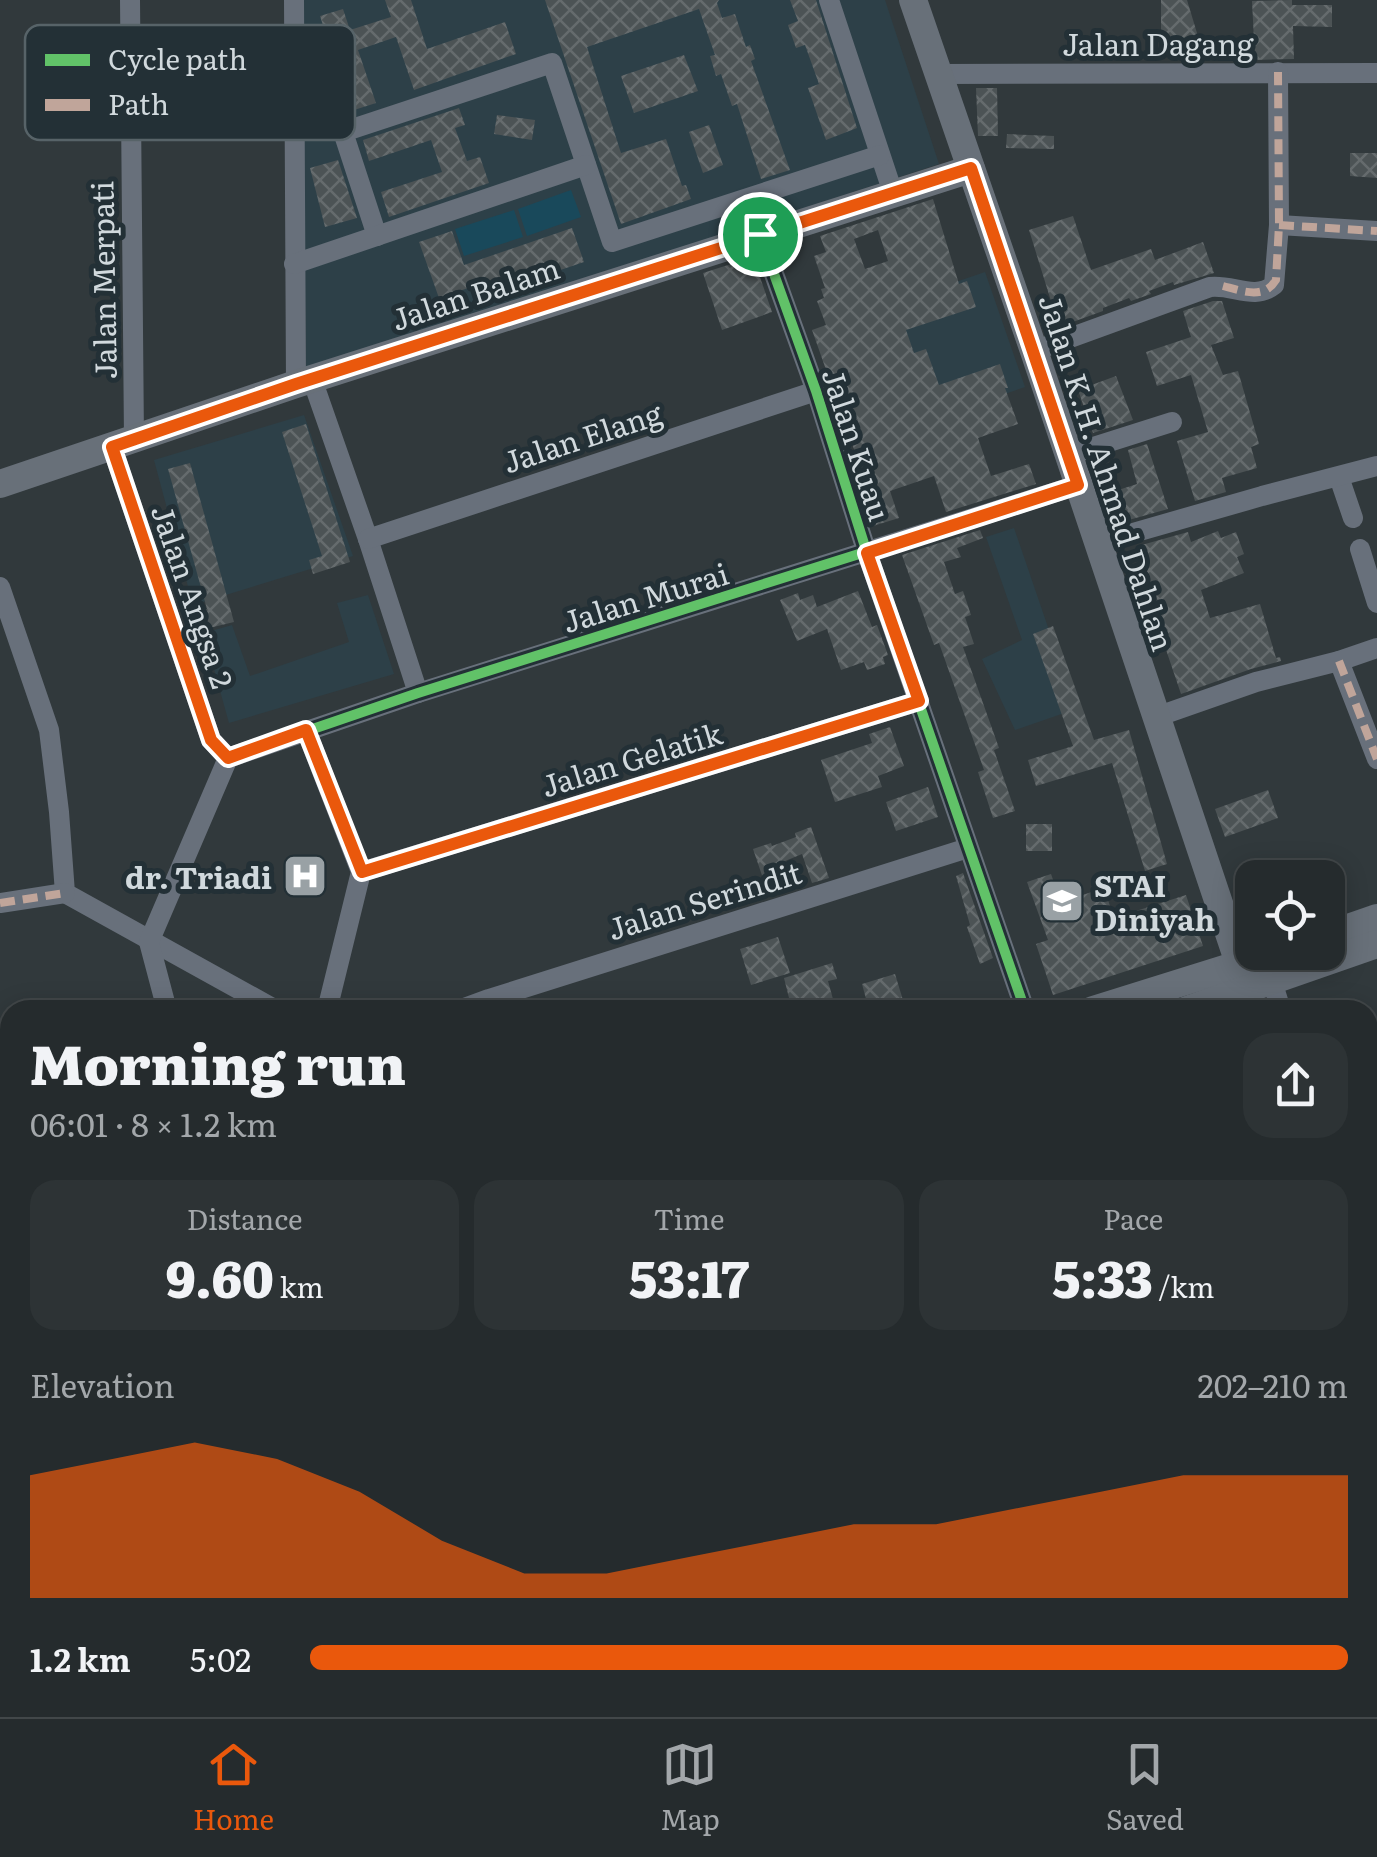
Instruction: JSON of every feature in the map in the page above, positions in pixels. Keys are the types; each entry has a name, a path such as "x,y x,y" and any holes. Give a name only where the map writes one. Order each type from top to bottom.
{"main road":[{"name":"Jalan K.H. Ahmad Dahlan","path":"913,0 1235,951"},
{"name":"Jalan Balam","path":"0,484 971,168"},
{"path":"1345,929 1377,918"},
{"path":"1215,1000 1377,944"},
{"path":"1126,1000 1235,967"}],"street":[{"name":"Jalan Merpati","path":"130,0 130,25"},
{"path":"828,0 892,193"},
{"path":"355,128 552,63 612,242 880,155"},
{"path":"1034,351 1210,287 1246,292 1271,287 1279,225 1278,72"},
{"name":"Jalan Dagang","path":"939,74 1377,74"},
{"name":"Jalan Merpati","path":"123,443 128,140"},
{"path":"294,140 294,264 304,382 368,539 418,693"},
{"path":"346,140 377,236"},
{"path":"294,264 586,165"},
{"path":"1279,225 1377,230"},
{"name":"Jalan Kuau","path":"760,234 1021,1000"},
{"name":"Jalan Elang","path":"368,539 816,391"},
{"path":"1068,455 1172,422"},
{"name":"Jalan Angsa 2","path":"123,443 211,740 228,758"},
{"path":"1098,543 1377,466"},
{"path":"1339,477 1353,518"},
{"name":"Jalan Murai","path":"228,758 418,693 1078,485"},
{"path":"1360,549 1377,603"},
{"path":"0,587 49,730 65,893"},
{"path":"1156,717 1256,682 1377,648"},
{"path":"1339,661 1377,759"},
{"name":"Jalan Gelatik","path":"362,872 919,701"},
{"path":"306,730 362,872 329,1000"},
{"path":"164,1000 149,942 228,758"},
{"name":"Jalan Serindit","path":"485,1000 968,848"},
{"path":"0,903 65,893 257,1000"},
{"path":"1272,980 1279,1000"}],"shaded area":[{"path":"301,0 885,0 939,164 306,371 303,140 355,140 355,25 301,25"},
{"path":"571,190 581,217 527,236 518,209"},
{"path":"514,210 523,237 464,256 455,229"},
{"path":"985,272 1025,387 896,431 856,316"},
{"path":"304,415 353,556 193,605 154,460"},
{"path":"1014,528 1076,709 1015,730 982,659 1022,640 986,537"},
{"path":"368,595 394,674 229,723 204,633 232,625 250,676 349,642 337,603"}],"building":[{"path":"385,0 411,0 427,49 505,22 516,54 414,90 396,37 358,50 376,103 355,110 355,28 391,17"},
{"path":"545,0 719,0 722,18 735,14 746,47 750,45 755,59 751,61 790,170 761,179 737,104 732,106 721,74 716,76 710,56 715,55 699,9 587,47 621,153 666,139 682,186 686,185 691,199 621,224"},
{"path":"790,0 816,0 857,128 826,140 808,88 819,84 805,45 796,48 788,25 798,21"},
{"path":"1161,0 1187,0 1200,43 1161,40"},
{"path":"1292,0 1292,5 1332,5 1332,27 1293,26 1294,59 1255,60 1252,1"},
{"path":"343,9 348,25 323,25 320,16"},
{"path":"684,55 698,91 634,113 621,76"},
{"path":"976,88 997,88 998,136 978,136"},
{"path":"459,108 465,125 455,128 467,161 480,157 489,183 389,217 381,192 442,172 431,140 369,161 363,140"},
{"path":"497,115 535,120 532,140 494,134"},
{"path":"709,125 723,165 703,173 689,132"},
{"path":"1007,134 1054,136 1054,149 1006,148"},
{"path":"1350,153 1377,153 1377,178 1350,176"},
{"path":"338,160 357,218 325,227 310,168"},
{"path":"933,199 959,284 967,281 976,307 906,330 914,353 926,349 939,385 1000,364 1018,424 978,438 991,476 1029,464 1036,484 946,512 934,476 890,491 899,518 873,526 851,456 856,455 812,330 826,325 817,301 824,298 821,289 825,288 814,256 826,252 820,236","holes":["878,230 888,261 865,269 854,239"]},
{"path":"1073,216 1091,270 1151,249 1155,260 1203,242 1214,273 1174,285 1173,282 1149,291 1151,294 1131,301 1129,298 1059,327 1029,230"},
{"path":"572,228 584,262 478,298 474,286 439,298 419,242 452,231 464,265"},
{"path":"753,257 772,312 722,330 703,273"},
{"path":"1222,301 1234,338 1211,345 1223,375 1238,371 1259,444 1251,447 1257,468 1222,478 1226,492 1195,501 1177,441 1208,432 1191,375 1157,386 1146,352 1191,337 1183,311"},
{"path":"1116,376 1133,420 1093,433 1078,390"},
{"path":"306,424 350,562 313,574 309,560 322,556 282,432"},
{"path":"1147,444 1168,509 1118,523 1109,493 1137,484 1128,450"},
{"path":"190,463 234,622 201,630 197,612 207,609 168,469"},
{"path":"980,530 983,538 957,548 961,557 944,562 955,594 963,591 971,615 965,617 974,644 963,647 999,748 994,750 1015,811 993,818 978,772 984,770 939,643 934,645 902,555"},
{"path":"1218,531 1221,538 1236,532 1244,554 1237,557 1244,573 1201,590 1210,618 1260,604 1276,658 1281,661 1181,694 1138,546 1188,532 1191,542"},
{"path":"858,591 888,655 883,657 885,664 867,670 864,662 841,670 827,629 797,641 780,600 798,593 800,600 813,595 817,607"},
{"path":"1053,626 1094,740 1129,730 1167,864 1145,871 1112,763 1036,786 1028,760 1073,746 1033,634"},
{"path":"890,727 904,766 878,776 882,787 835,802 821,760 872,743 869,734"},
{"path":"928,787 938,817 896,831 886,802"},
{"path":"1268,790 1278,818 1225,837 1215,809"},
{"path":"1026,824 1052,824 1052,851 1026,851"},
{"path":"811,827 829,878 812,883 802,854 778,864 785,884 767,890 753,849 796,837 795,833"},
{"path":"963,873 993,958 980,964 956,876"},
{"path":"1051,874 1061,902 1104,888 1114,918 1186,895 1203,946 1053,995 1036,944 1048,940 1027,882"},
{"path":"778,937 790,973 751,985 740,949"},
{"path":"832,963 837,979 828,981 833,1000 790,1000 784,978"},
{"path":"895,974 903,1000 866,1000 862,984"}],"marked path":[{"path":"1223,286 1259,292 1276,280 1278,72"},
{"path":"1279,225 1377,231"},
{"path":"1339,661 1377,759"},
{"path":"0,903 65,893"}],"cycle path":[{"path":"760,235 1022,1000"},
{"path":"228,758 418,693 1078,485"},
{"path":"361,872 919,701"}],"place":[{"name":"dr. Triadi","path":"305,876"},
{"name":"STAI Diniyah","path":"1062,901"}],"route":[{"path":"971,168 1078,485 867,553 919,701 362,872 306,730 228,758 211,740 112,447 760,234 971,168"}]}
